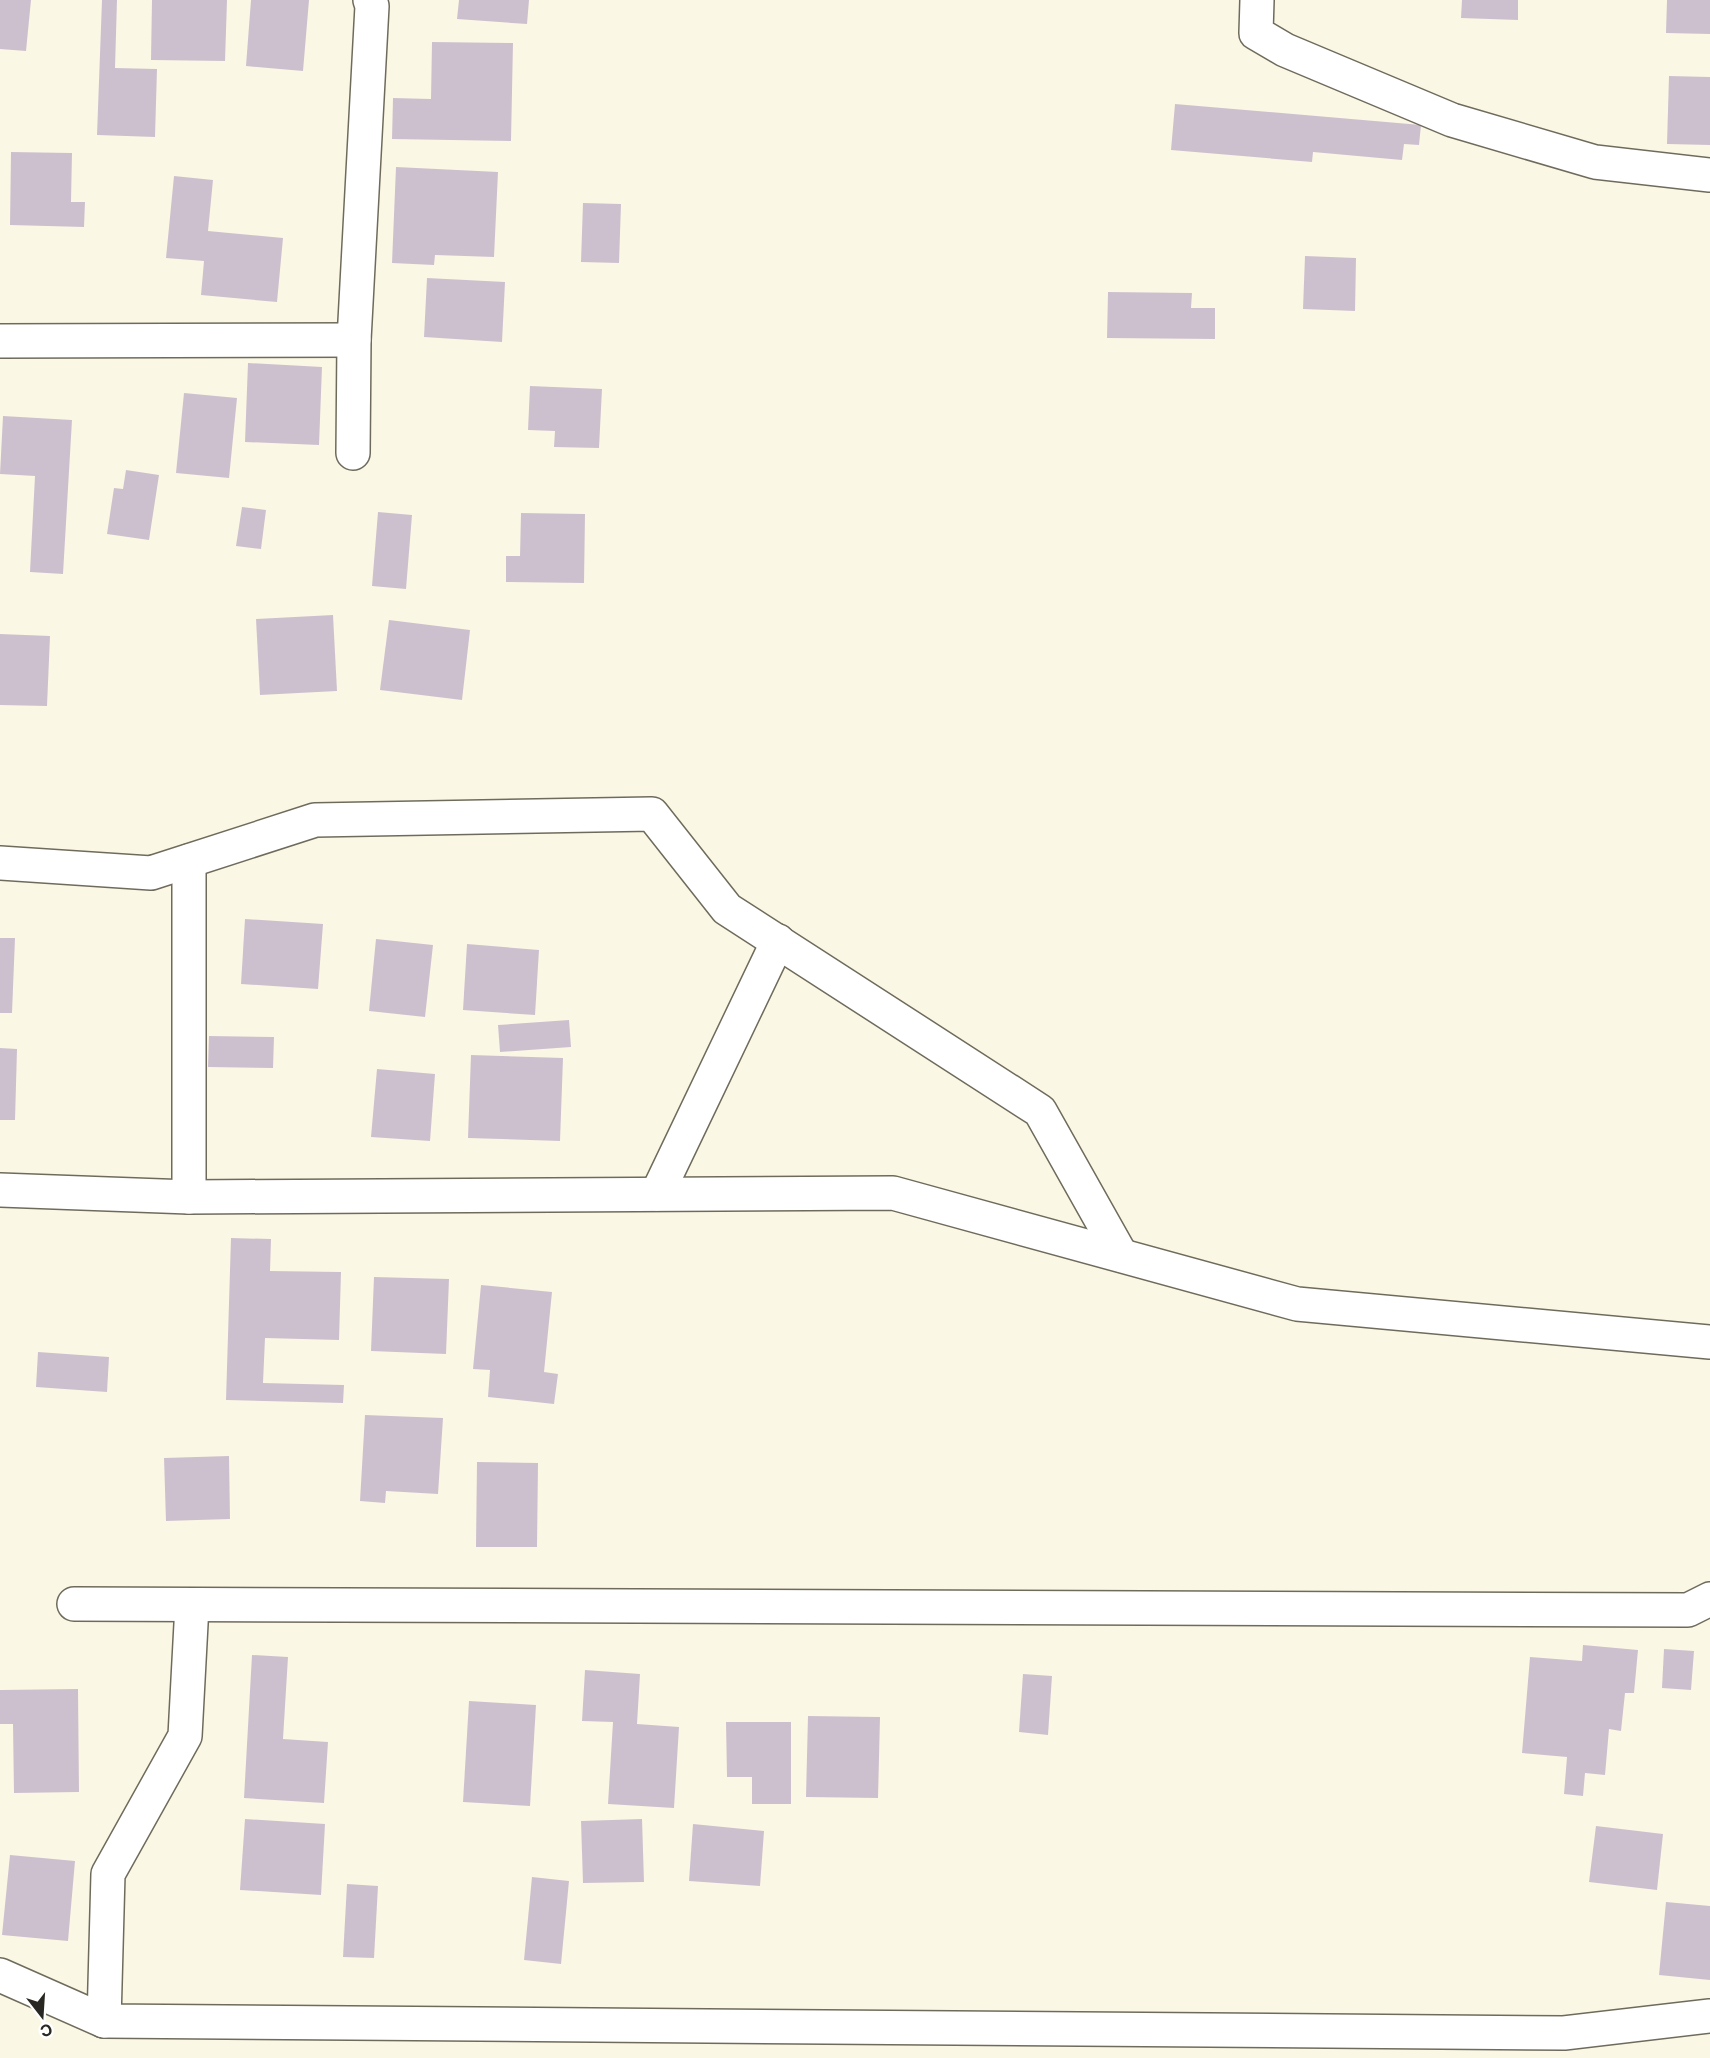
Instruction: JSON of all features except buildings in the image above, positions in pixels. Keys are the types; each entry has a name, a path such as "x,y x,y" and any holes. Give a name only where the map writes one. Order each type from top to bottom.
{"street":[{"path":"353,453 354,340 372,6 370,0"},
{"path":"1257,0 1256,33 1285,50 1452,120 1595,162 1710,175"},
{"path":"0,341 354,340"},
{"path":"0,863 152,873 315,820 652,814 727,909 1040,1111 1121,1255"},
{"path":"189,861 189,1197"},
{"path":"657,1194 778,941"},
{"path":"0,1190 189,1197 893,1192 1297,1304 1710,1342"},
{"path":"74,1604 1688,1610 1710,1599"},
{"path":"104,2021 108,1874 185,1736 192,1605"},
{"path":"0,1975 104,2021 1433,2045 1710,2016"}]}
